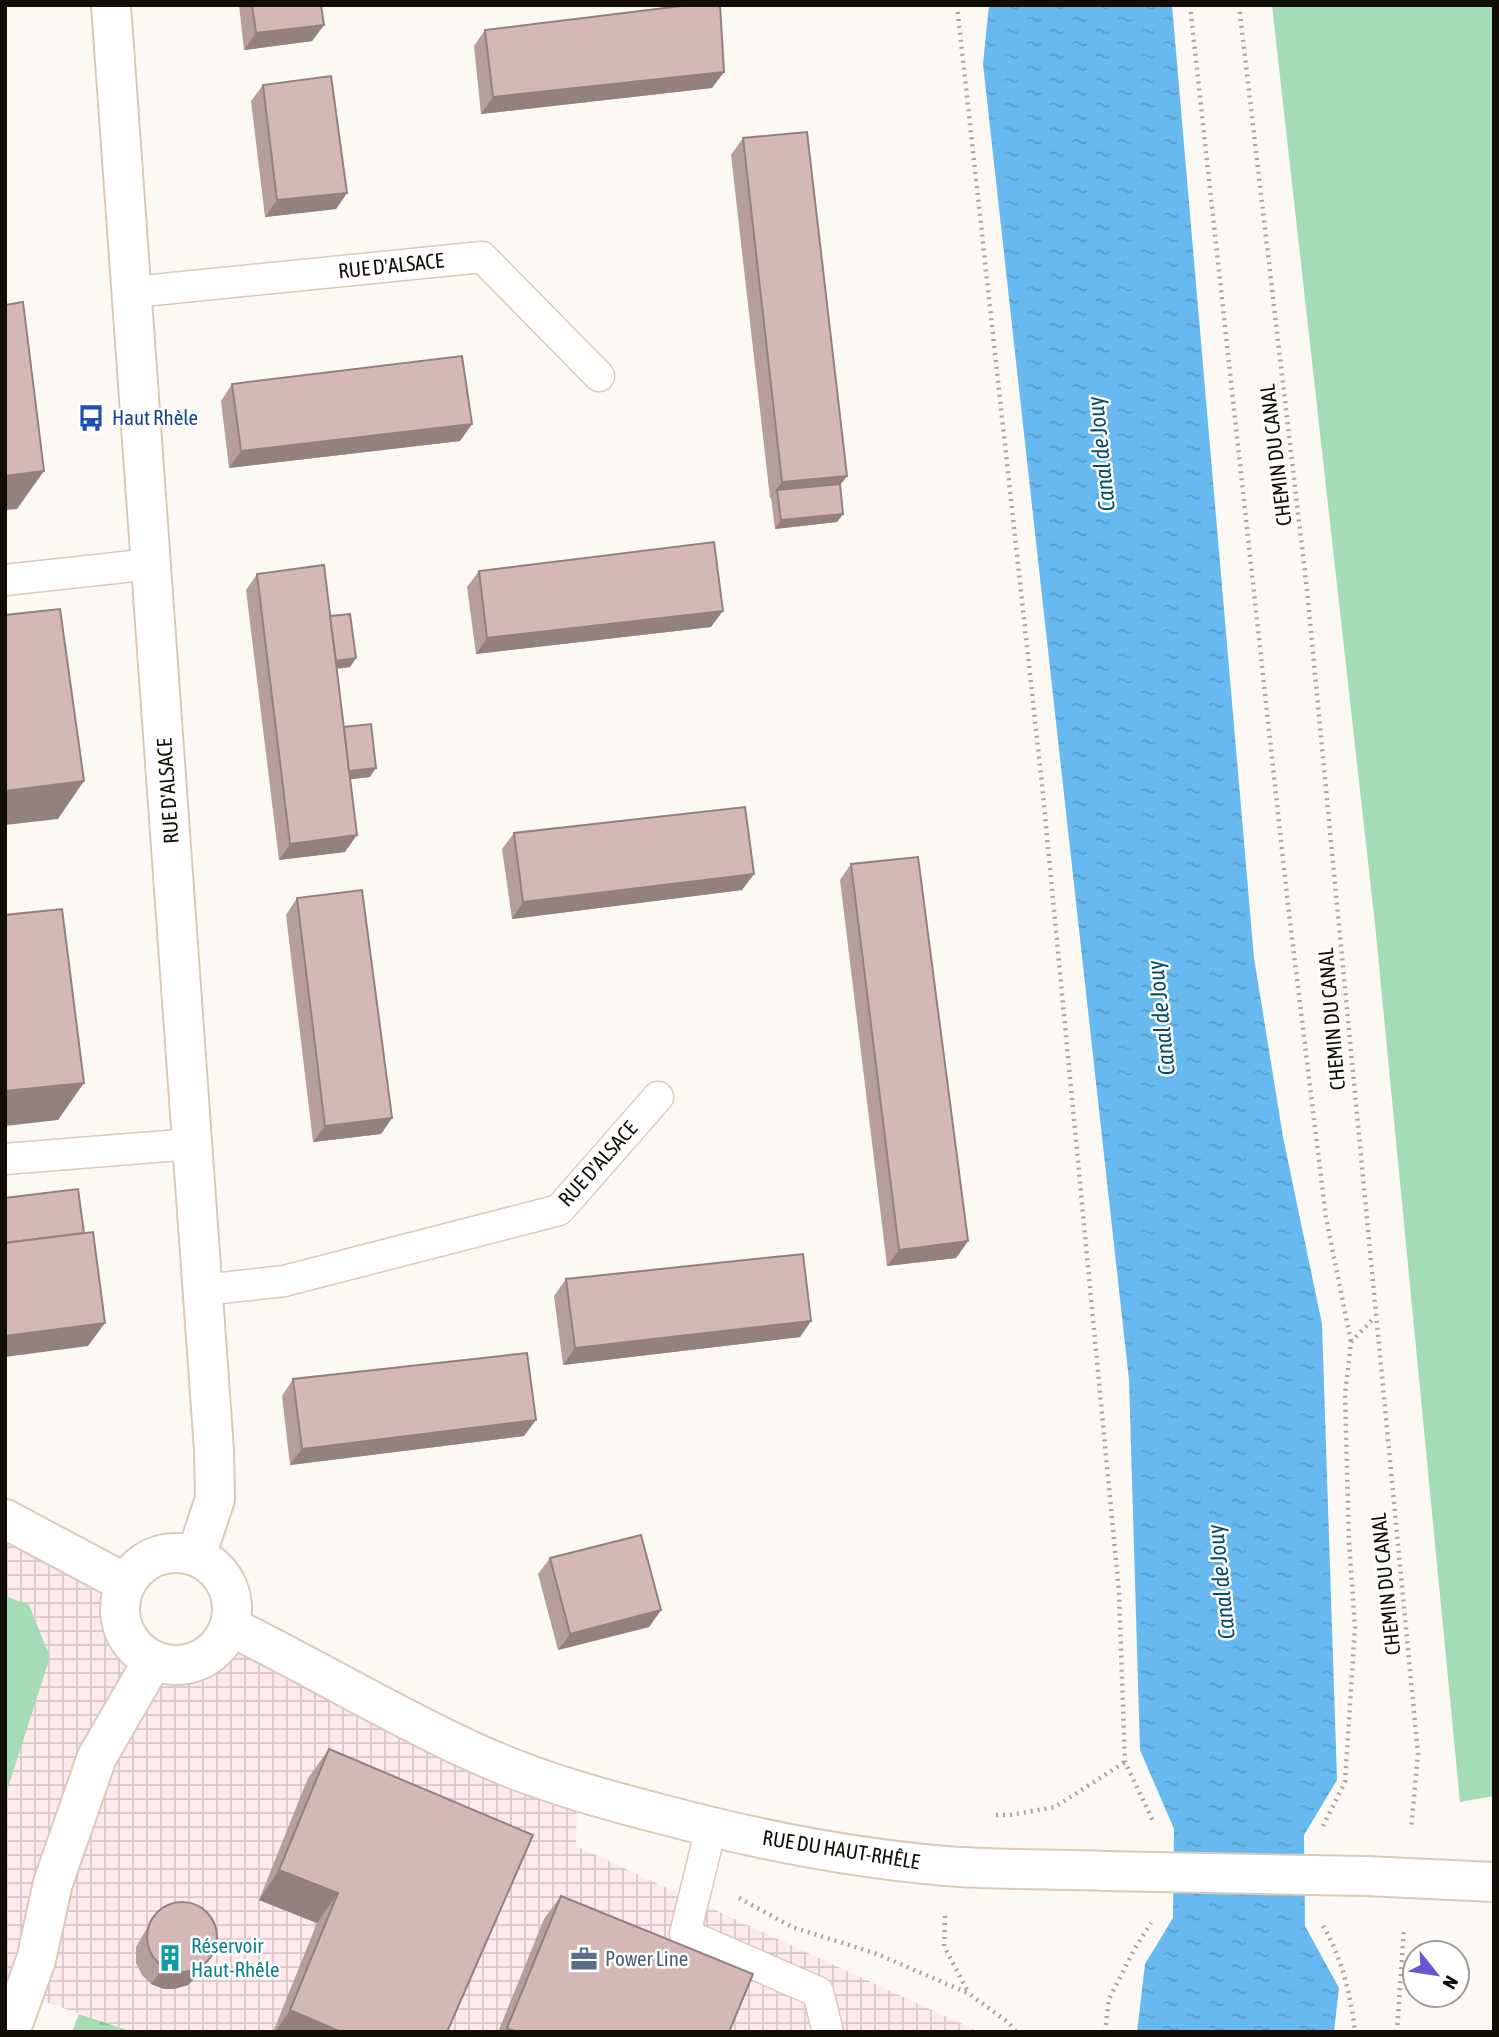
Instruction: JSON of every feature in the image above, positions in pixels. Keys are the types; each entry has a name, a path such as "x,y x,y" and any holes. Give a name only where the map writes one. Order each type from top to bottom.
{"street":[{"name":"RUE D'ALSACE","path":"111,5 214,1450 215,1499 196,1556"},
{"path":"5,1519 125,1583"},
{"path":"169,1552 196,1556 219,1572 232,1598 231,1627 212,1654 184,1666 152,1662 132,1646 120,1618 125,1583 144,1562 169,1552"},
{"name":"RUE DU HAUT-RHÊLE","path":"231,1627 285,1653 387,1711 482,1756 577,1792 711,1828 841,1854 948,1866 1407,1877 1494,1882"},
{"path":"10,2032 36,1960 53,1883 97,1757 152,1662"}],"lane":[{"name":"RUE D'ALSACE","path":"133,292 482,257 599,376"},
{"path":"5,580 152,564"},
{"name":"RUE D'ALSACE","path":"202,1290 284,1281 559,1210 658,1097"},
{"path":"5,1159 192,1143"},
{"path":"711,1828 685,1934 818,1992 828,2032"}],"path":[{"path":"957,5 1042,784 1109,1480 1119,1592 1125,1762 1055,1807 1010,1815 988,1815"},
{"path":"1190,5 1287,905 1326,1218 1351,1342 1345,1394 1349,1542 1355,1627 1345,1782 1322,1830"},
{"name":"CHEMIN DU CANAL","path":"1239,5 1307,590 1418,1754 1397,2032"},
{"path":"1351,1342 1375,1317"},
{"path":"699,1876 792,1927 877,1954 968,1993 1009,2023 1016,2032"},
{"path":"945,1912 944,1946 968,1993"},
{"path":"1318,1917 1329,1937 1351,1995 1355,2032"}],"shaded area":[{"path":"5,1519 125,1583 120,1618 132,1645 152,1662 184,1666 212,1653 231,1627 577,1792 576,1846 980,2032 133,2032 5,1988"}],"green space":[{"path":"1272,5 1494,5 1494,1796 1460,1802 1375,924"},
{"path":"5,1596 29,1605 50,1657 5,1797"},
{"path":"79,2014 133,2032 72,2032"}],"water":[{"name":"Canal de Jouy","path":"989,5 1172,5 1254,958 1283,1137 1322,1324 1337,1780 1304,1835 1305,1926 1339,1988 1334,2032 1137,2032 1145,1964 1173,1918 1174,1829 1140,1750 1129,1380 983,64"}],"building":[{"path":"252,5 321,5 324,25 256,33"},
{"path":"689,5 720,5 724,72 493,97 485,30"},
{"path":"331,76 347,193 277,200 263,85"},
{"path":"807,132 847,476 782,482 743,138"},
{"path":"23,302 44,471 5,476 5,305"},
{"path":"462,356 472,424 241,451 232,384"},
{"path":"840,484 843,514 781,520 777,490"},
{"path":"714,542 723,611 487,638 479,571"},
{"path":"324,565 357,835 290,844 257,574"},
{"path":"60,609 84,781 5,791 5,615"},
{"path":"350,614 356,658 336,661 330,616"},
{"path":"371,724 376,768 349,771 344,727"},
{"path":"745,807 754,874 523,902 514,833"},
{"path":"918,857 968,1241 899,1250 851,864"},
{"path":"362,890 392,1118 325,1126 297,898"},
{"path":"62,909 84,1083 5,1091 5,915"},
{"path":"78,1189 84,1233 5,1243 5,1198"},
{"path":"93,1232 105,1323 5,1336 5,1243"},
{"path":"803,1254 811,1321 575,1348 566,1279"},
{"path":"527,1353 536,1420 302,1449 293,1379"},
{"path":"641,1535 661,1610 570,1634 550,1558"},
{"path":"329,1749 533,1835 447,2032 341,2032 290,2010 338,1893 279,1870"},
{"name":"Power Line","path":"561,1896 753,1974 729,2032 516,2032 507,2028"},
{"name":"Réservoir Haut-Rhêle","path":"182,1902 207,1912 217,1937 207,1962 182,1972 157,1962 147,1937 157,1912"}],"place":[{"name":"Haut Rhèle","path":"91,418"},
{"name":"Réservoir Haut-Rhêle","path":"170,1958"},
{"name":"Power Line","path":"584,1959"}]}
